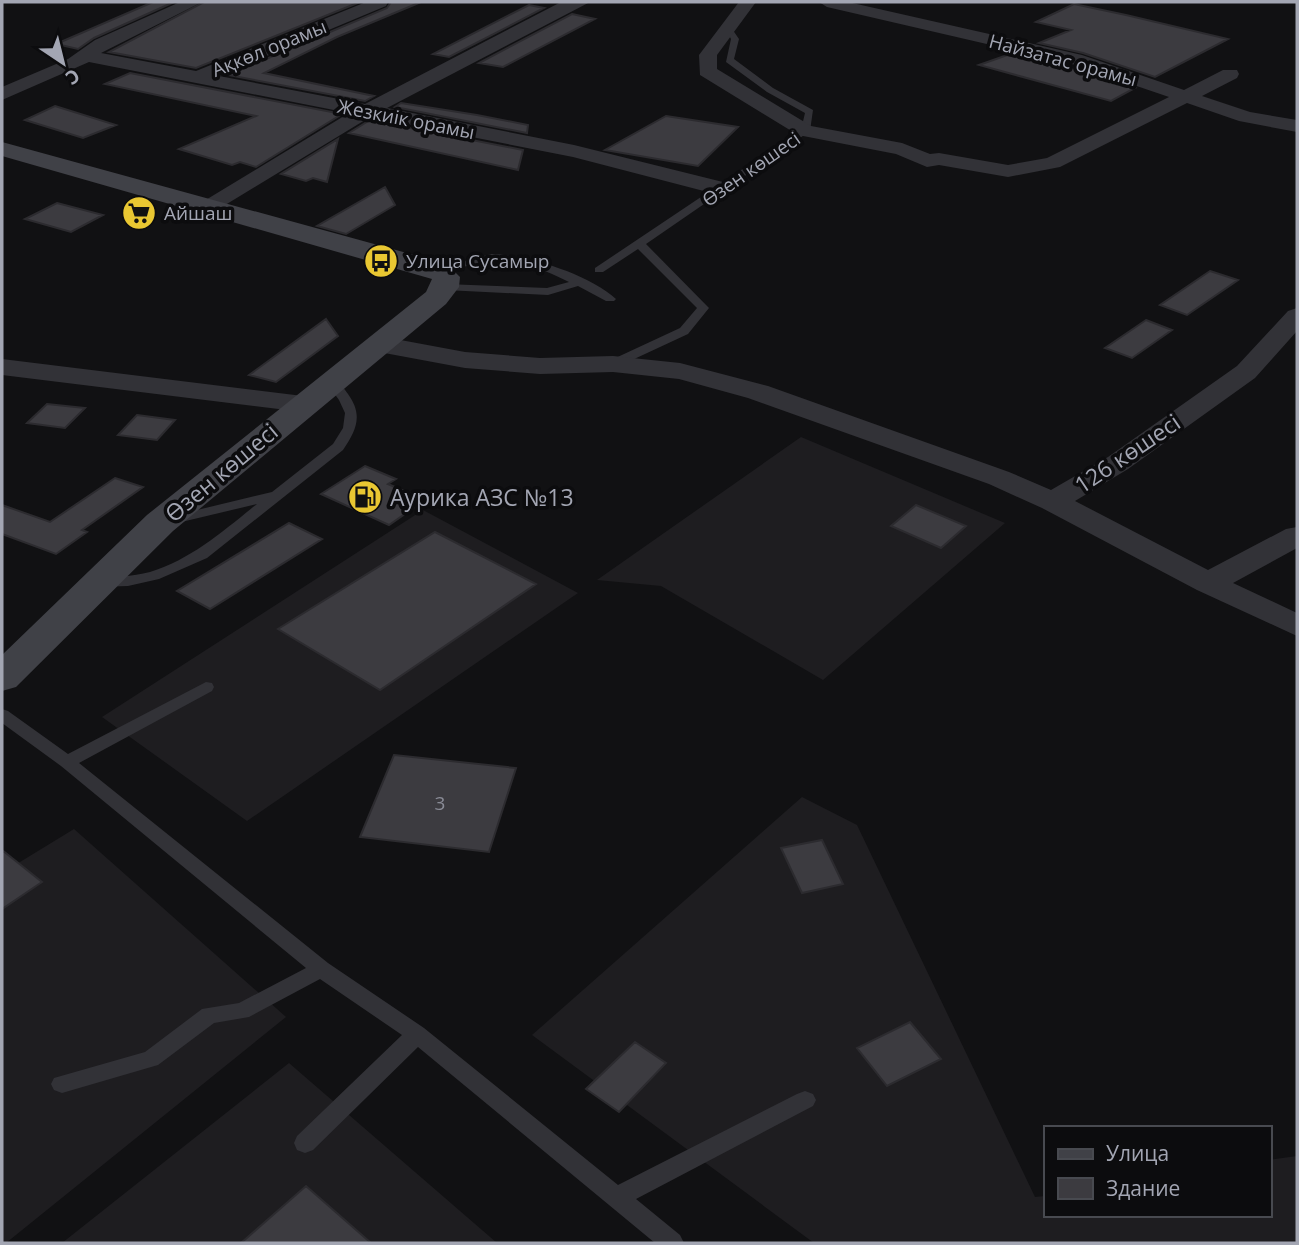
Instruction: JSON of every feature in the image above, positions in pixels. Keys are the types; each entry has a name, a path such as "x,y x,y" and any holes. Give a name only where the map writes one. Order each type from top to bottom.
{"main road":[{"path":"2,149 212,206 443,278"},
{"name":"Өзен көшесі","path":"2,678 160,523 436,298 443,278"}],"street":[{"path":"2,94 88,56 101,44 194,2"},
{"name":"Ақкөл орамы","path":"197,78 380,2"},
{"path":"212,206 365,112 570,4 582,2"},
{"path":"748,2 708,55 707,71 805,131 902,149 927,162 939,159 1007,171 1053,163 1230,74"},
{"name":"Найзатас орамы","path":"827,2 1075,59 1247,117 1297,126"},
{"name":"Жезкиік орамы","path":"88,56 574,151 723,189"},
{"name":"126 көшесі","path":"1053,502 1118,463 1246,372 1297,316"},
{"path":"379,344 465,360 540,366 613,364 680,371 758,392 999,478 1053,502"},
{"path":"2,367 303,404"},
{"name":"126 көшесі","path":"1053,502 1297,626"},
{"path":"1208,583 1297,537"}],"lane":[{"name":"Өзен көшесі","path":"600,270 805,131"},
{"path":"613,364 658,346 684,331 703,308 639,244"},
{"path":"443,278 475,260 501,257 518,259 579,282 610,299"},
{"path":"443,278 548,292 579,282"},
{"path":"95,584 122,583 183,567 338,447 352,427 353,411 332,382"},
{"path":"160,523 279,495"},
{"path":"67,762 206,687"},
{"path":"2,715 67,762 321,969 417,1034 672,1243"},
{"path":"61,1084 152,1059 209,1015 242,1011 321,969"},
{"path":"305,1143 417,1034"},
{"path":"616,1198 805,1100"}],"shaded area":[{"path":"801,437 1005,523 823,680 661,586 597,580"},
{"path":"423,510 578,593 247,821 102,717"},
{"path":"802,797 857,825 1035,1197 1044,1196 1044,1217 1271,1217 1271,1160 1297,1156 1297,1243 814,1243 532,1035"},
{"path":"74,829 286,1017 6,1243 2,1243 2,873"},
{"path":"289,1063 497,1243 62,1243"}],"building":[{"path":"153,2 174,2 94,38 78,49 56,44"},
{"path":"204,2 360,2 196,68 109,52"},
{"path":"391,2 421,2 337,37 264,73 374,96 365,101 228,75 387,8"},
{"path":"1074,4 1228,39 1155,77 1083,53 1039,43 1071,30 1036,22"},
{"path":"529,5 544,8 449,57 433,54"},
{"path":"572,14 595,19 503,67 479,63"},
{"path":"1013,53 1068,66 1135,88 1111,101 979,65"},
{"path":"130,73 342,114 256,167 240,162 232,165 179,149 256,116 105,84"},
{"path":"401,103 528,125 527,133 395,107"},
{"path":"55,106 116,125 83,138 25,120"},
{"path":"666,116 738,127 698,166 605,150"},
{"path":"370,120 523,150 518,170 349,133"},
{"path":"338,139 327,182 313,178 306,181 281,174"},
{"path":"385,187 395,205 346,234 317,226"},
{"path":"57,203 103,215 71,232 25,219"},
{"path":"1210,271 1238,280 1187,315 1160,305"},
{"path":"326,319 338,336 276,382 249,375"},
{"path":"1146,320 1172,330 1132,358 1105,348"},
{"path":"47,404 85,408 65,428 27,423"},
{"path":"137,415 175,420 157,440 118,435"},
{"path":"365,466 396,479 388,484 425,500 389,525 321,494"},
{"path":"115,478 143,487 82,530 87,532 56,554 2,534 2,505 50,522"},
{"path":"916,505 966,526 941,548 891,526"},
{"path":"289,523 322,539 210,609 177,591"},
{"path":"435,532 536,584 380,690 278,629"},
{"path":"394,755 516,768 489,852 360,837"},
{"path":"822,840 843,884 802,893 781,848"},
{"path":"2,850 42,882 2,909"},
{"path":"910,1022 941,1059 887,1086 857,1048"},
{"path":"635,1042 666,1063 619,1112 586,1089"},
{"path":"306,1186 371,1243 241,1243"}],"place":[{"name":"Айшаш","path":"139,213"},
{"name":"Улица Сусамыр","path":"381,261"},
{"name":"Аурика АЗС №13","path":"365,497"}]}
